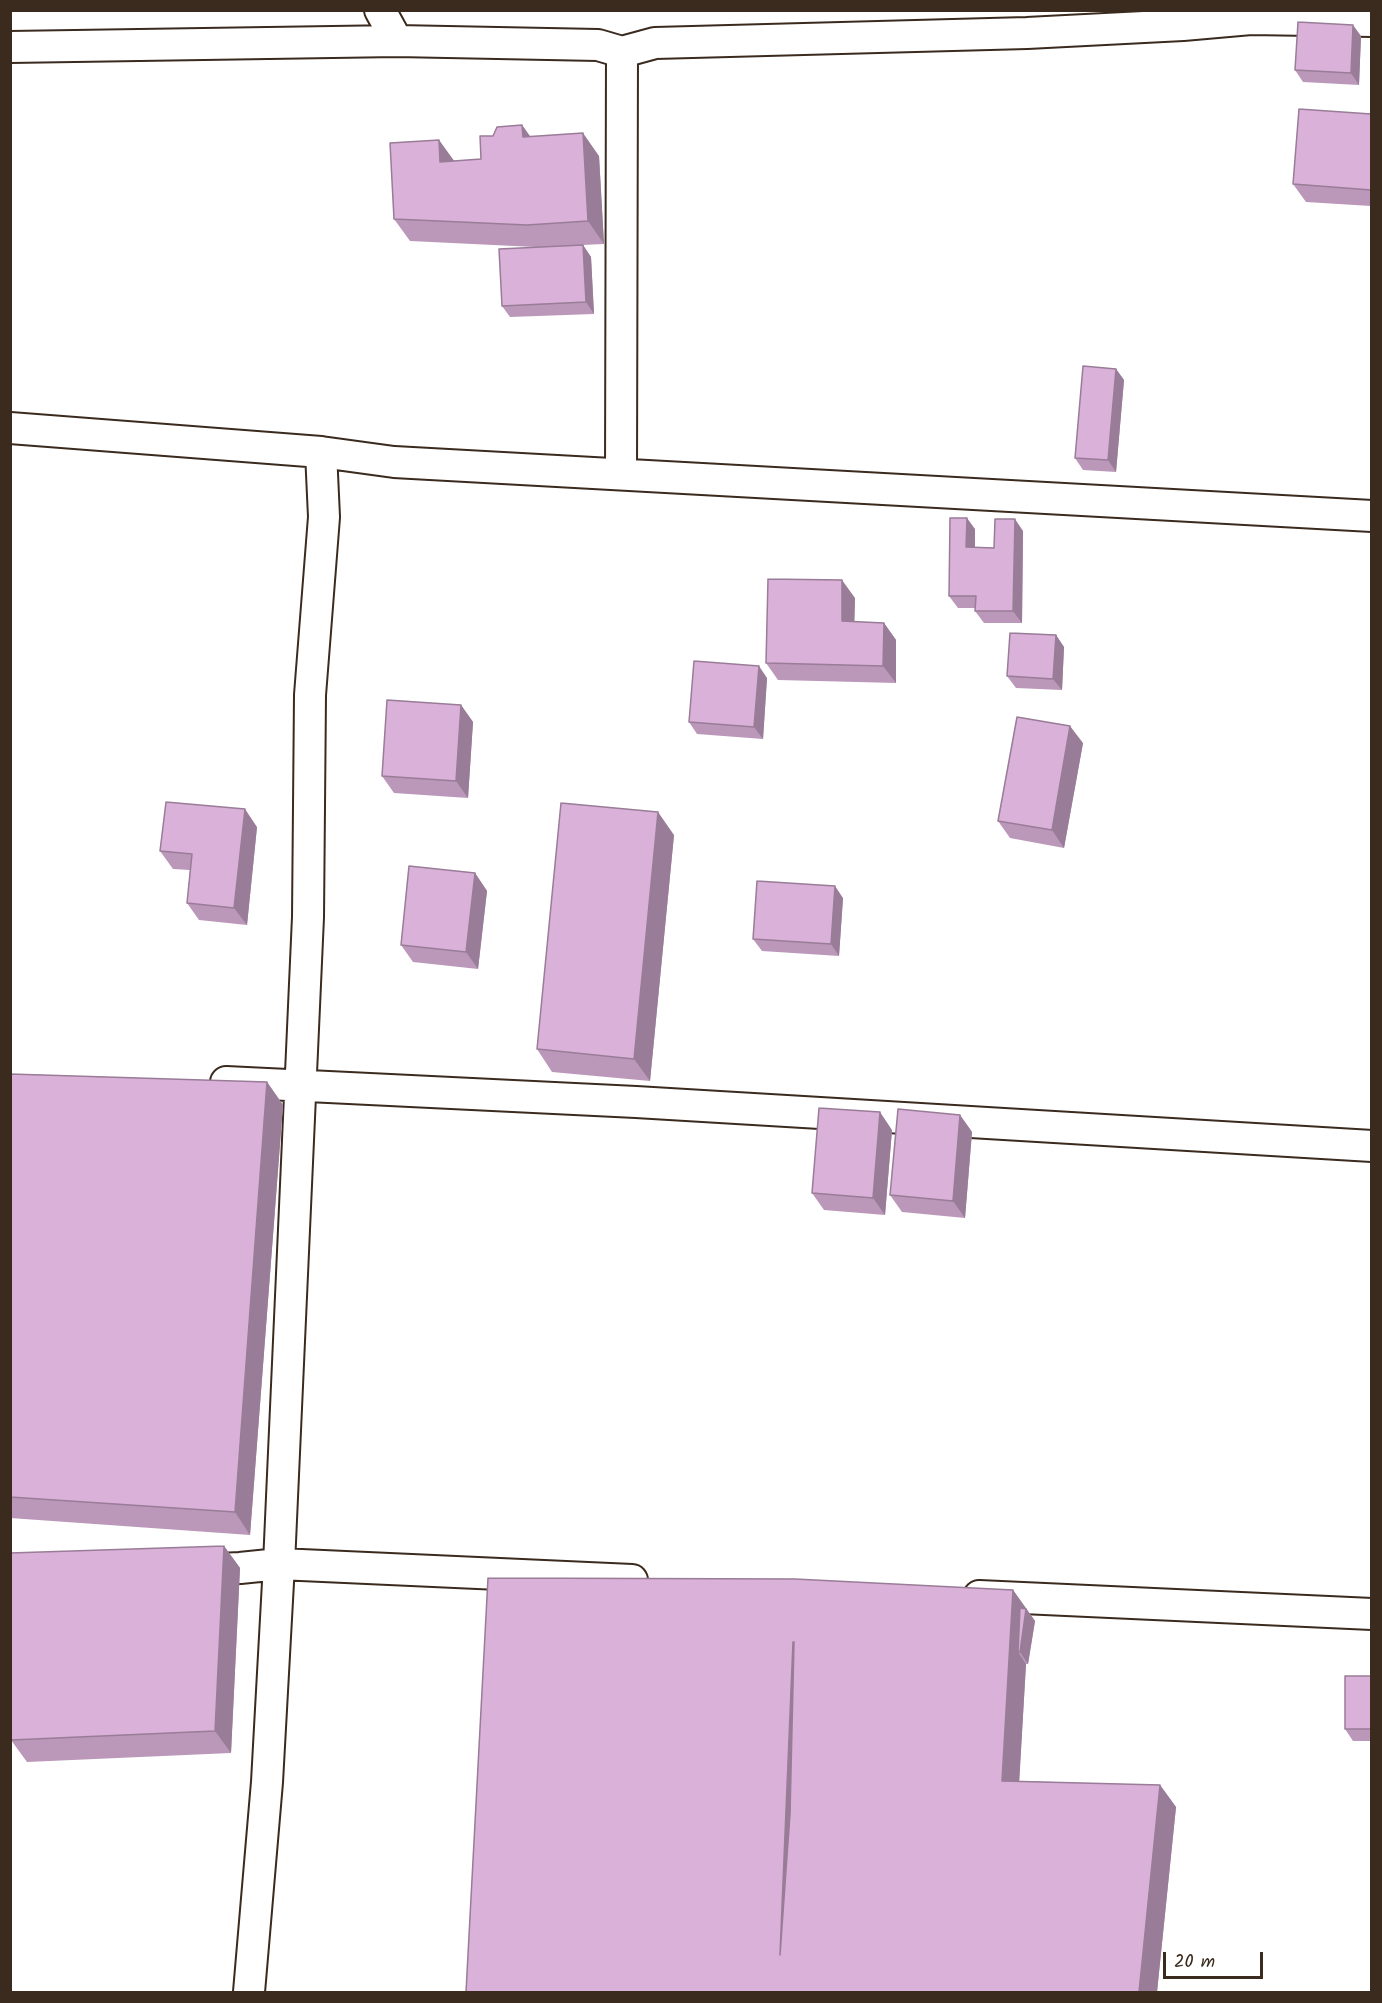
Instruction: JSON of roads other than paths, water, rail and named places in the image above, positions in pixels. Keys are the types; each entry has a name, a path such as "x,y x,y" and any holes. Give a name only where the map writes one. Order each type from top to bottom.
{"street":[{"path":"380,10 397,41"},
{"path":"10,47 397,41 598,45 622,52 655,43 1027,33 1251,19 1371,21"},
{"path":"621,474 622,52"},
{"path":"10,429 321,452 394,462 1371,516"},
{"path":"249,1992 267,1782 279,1564 308,917 310,695 324,517 321,452"},
{"path":"197,1081 636,1102 1371,1146"},
{"path":"171,1568 240,1568 279,1564 656,1581"},
{"path":"947,1594 1371,1614"}]}
